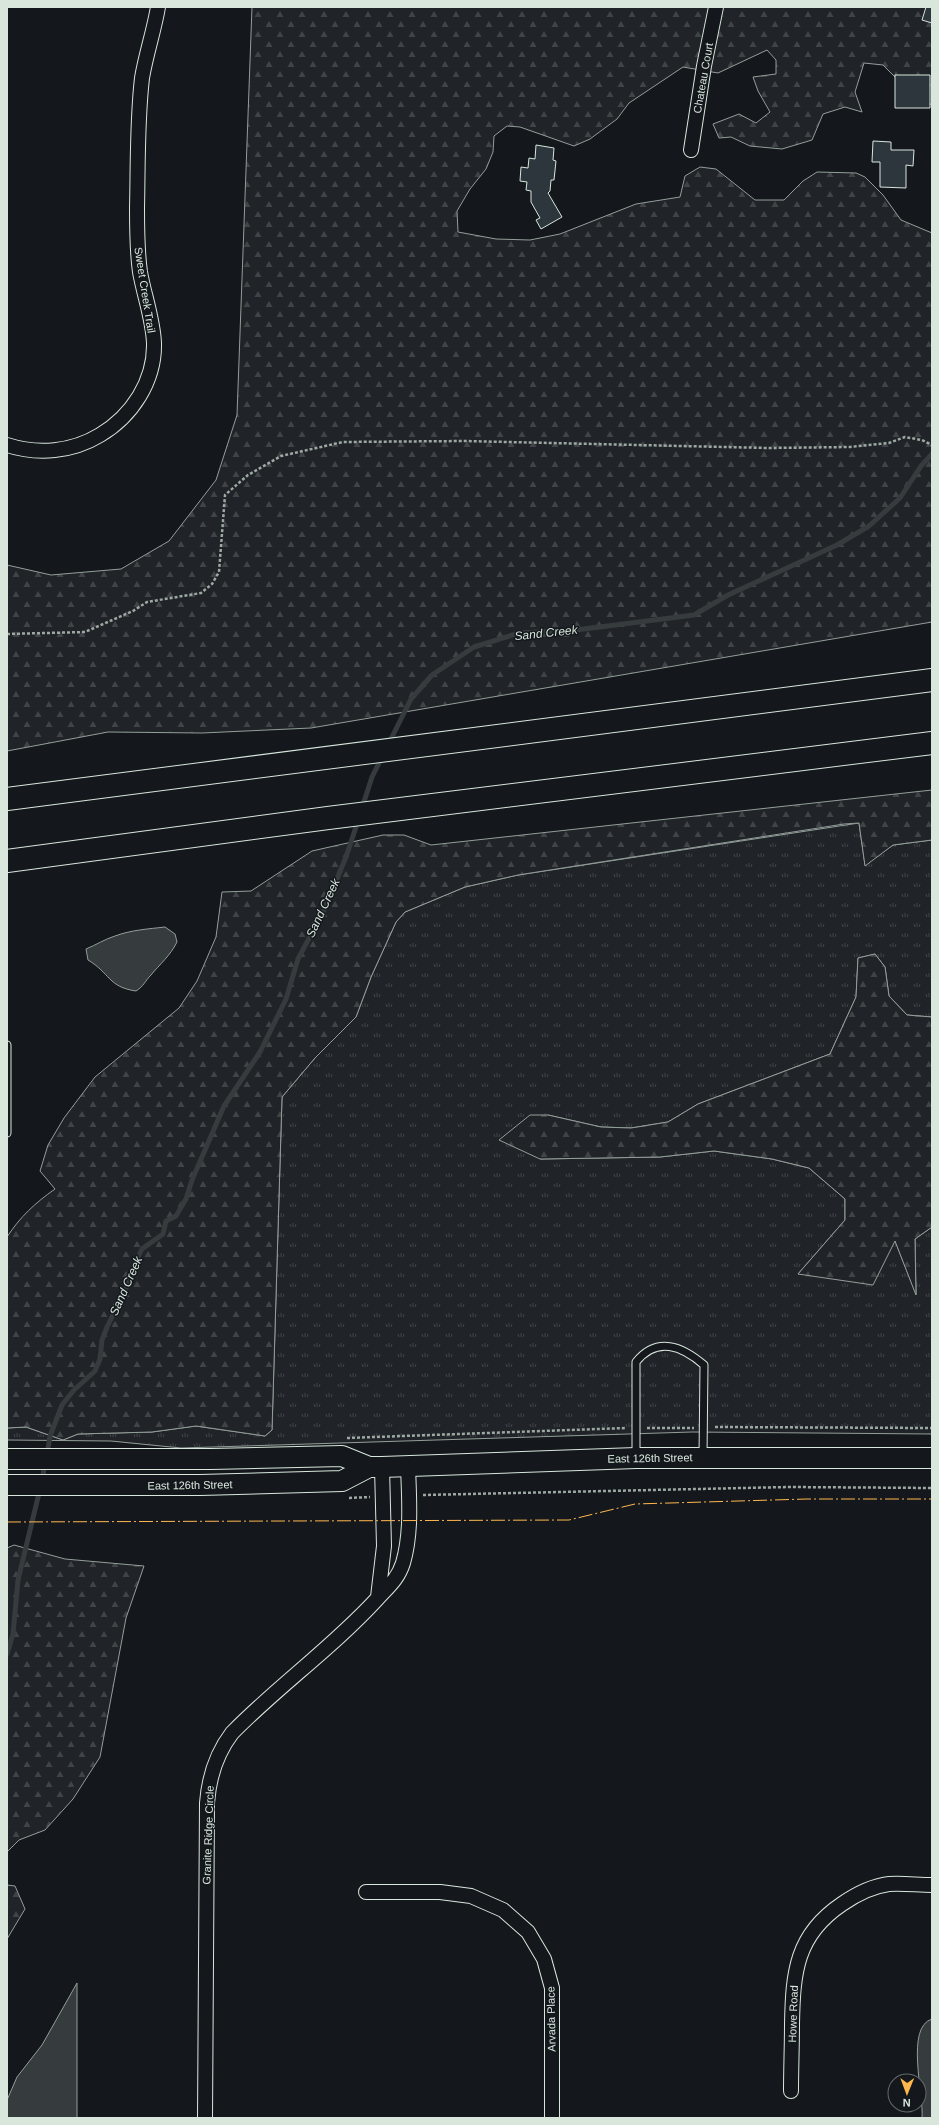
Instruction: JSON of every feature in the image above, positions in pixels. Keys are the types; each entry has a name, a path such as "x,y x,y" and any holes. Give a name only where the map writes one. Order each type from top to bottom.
{"highway":[{"path":"7,799 932,680"},
{"path":"7,861 328,818 932,743"}],"main road":[{"name":"East 126th Street","path":"7,1459 211,1459 342,1456 375,1467 636,1458 932,1458"},
{"name":"East 126th Street","path":"7,1485 342,1481 375,1467"}],"street":[{"name":"Sweet Creek Trail","path":"7,445 18,449 54,451 90,442 123,418 136,402 145,386 154,343 140,270 137,238 139,116 143,77 158,7"},
{"name":"Chateau Court","path":"691,150 704,66 716,7"},
{"name":"Granite Ridge Circle","path":"205,2118 207,1803 211,1773 222,1745 232,1733 318,1655 395,1581 403,1564 409,1526 408,1466"},
{"path":"375,1467 383,1496 384,1546 378,1597"},
{"name":"Howe Road","path":"791,2091 792,1986 798,1960 809,1937 827,1914 850,1899 871,1889 888,1884 932,1885"},
{"name":"Arvada Place","path":"366,1892 440,1892 471,1896 503,1910 528,1932 544,1959 552,1988 552,2118"}],"lane":[{"path":"7,1045 7,1133"},
{"path":"636,1458 636,1362 643,1353 666,1345 689,1352 704,1365 702,1428 703,1457"}],"path":[{"path":"7,634 85,632 134,611 147,602 200,593 212,584 219,572 225,495 248,475 281,456 343,442 464,441 768,448 850,446 889,443 905,437 922,440 932,445"},
{"path":"342,1438 636,1428 932,1428"},
{"path":"408,1496 774,1487 932,1488"},
{"path":"342,1498 383,1496"}],"green space":[{"path":"252,7 932,7 932,106 921,93 907,89 883,65 864,63 855,92 862,112 845,107 823,114 812,140 782,149 750,146 731,137 719,138 713,124 739,114 756,123 770,112 758,91 753,77 776,74 776,60 767,50 718,73 683,67 629,103 617,119 590,139 574,146 520,127 507,126 494,136 493,152 486,169 470,189 457,211 458,232 496,239 530,240 560,234 636,204 680,197 685,176 700,167 716,169 755,200 784,200 803,181 817,172 856,173 865,177 883,195 901,220 932,233 932,622 311,728 202,733 108,732 7,751 7,565 51,575 121,569 169,541 216,480 237,415"},
{"path":"932,790 932,840 893,845 865,866 859,823 844,824 518,875 465,887 405,912 396,922 371,977 356,1017 315,1058 282,1097 272,1430 265,1436 196,1426 152,1432 78,1434 63,1440 26,1427 7,1428 7,1237 28,1211 55,1189 40,1171 48,1145 64,1118 95,1077 179,1008 197,981 216,937 222,892 251,891 312,851 383,835 404,835 431,845"},
{"path":"859,823 865,865 893,845 932,840 932,1017 907,1015 889,996 885,967 875,954 858,958 856,997 830,1054 698,1104 668,1122 631,1128 601,1127 548,1115 540,1159 660,1157 714,1151 772,1159 809,1168 845,1199 845,1220 798,1274 895,1241 916,1294 915,1239 932,1227 932,1434 692,1432 181,1448 111,1441 7,1440 7,1428 26,1427 63,1440 78,1434 152,1432 196,1426 265,1436 272,1430 282,1097 315,1058 356,1017 371,977 396,922 405,912 465,887 518,875"},
{"path":"875,954 885,967 889,996 907,1015 932,1017 932,1227 915,1239 916,1295 895,1241 873,1285 798,1274 845,1220 845,1199 809,1168 772,1159 714,1151 660,1157 540,1159 499,1140 530,1115 548,1115 601,1127 631,1128 668,1122 698,1104 830,1054 856,997 858,958"},
{"path":"14,1545 65,1559 144,1566 126,1618 100,1757 73,1799 45,1830 19,1840 7,1852 7,1548"},
{"path":"7,1885 15,1886 25,1909 7,1939"}],"shaded area":[{"path":"165,927 175,934 177,942 168,956 136,991 114,983 88,960 86,949 108,939 133,931"},
{"path":"77,1983 77,2118 7,2118 7,2100 17,2077 42,2045"},
{"path":"932,2019 932,2118 922,2118 922,2113 927,2113 927,2073 919,2073 917,2048 919,2035 924,2025"}],"building":[{"path":"926,7 932,7 932,23 922,20"},
{"path":"895,75 930,75 930,108 895,108"},
{"path":"873,141 891,142 891,150 914,150 913,166 906,165 906,188 880,187 880,162 872,162"},
{"path":"536,145 554,148 553,160 556,161 554,180 551,180 550,191 548,193 562,217 541,229 536,220 540,218 531,202 531,191 526,190 527,182 520,181 521,167 528,168 529,158 535,159"}],"waterway":[{"name":"Sand Creek","path":"388,745 411,699 432,675 474,647 519,633 576,630 694,615 728,595 837,545 869,526 900,498 921,466 932,454"},
{"name":"Sand Creek","path":"362,808 372,777 382,757"},
{"name":"Sand Creek","path":"47,1455 50,1436 62,1405 74,1390 95,1371 100,1359 102,1340 107,1327 131,1278 136,1261 142,1249 163,1234 166,1221 176,1216 186,1199 192,1180 224,1106 260,1052 286,999 298,959 325,908 346,857 358,821"},
{"name":"Sand Creek","path":"42,1481 45,1463"},
{"name":"Sand Creek","path":"7,1654 13,1634 18,1580 40,1489"}],"power":[{"path":"7,1522 569,1520 635,1504 807,1499 932,1499"}]}
